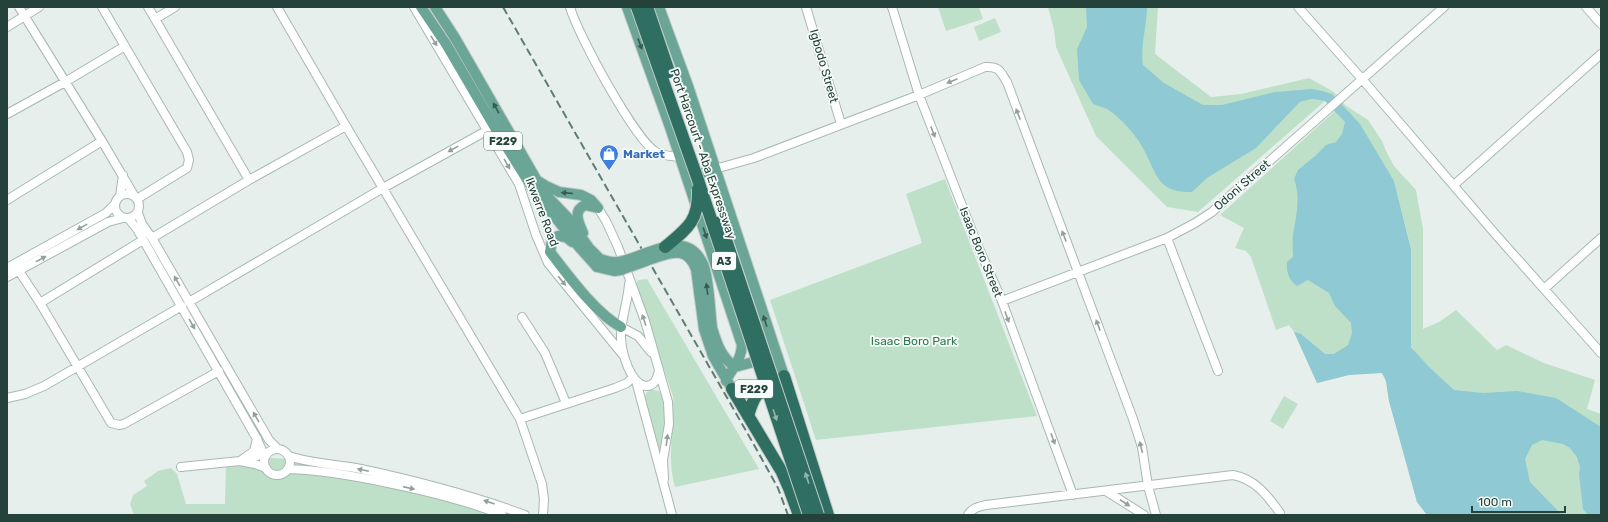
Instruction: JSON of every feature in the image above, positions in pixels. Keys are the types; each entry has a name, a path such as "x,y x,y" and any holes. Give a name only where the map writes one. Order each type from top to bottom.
{"highway":[{"name":"Port Harcourt - Aba Expressway","path":"637,7 692,179 810,515"},
{"name":"Port Harcourt - Aba Expressway","path":"647,7 818,515"},
{"path":"665,246 681,234 695,215 698,204 692,179"},
{"name":"F229","path":"784,376 789,389"},
{"path":"729,385 782,472 799,515"},
{"path":"748,416 754,399 757,394 764,389 783,387 789,389 828,515"}],"main road":[{"name":"F229","path":"421,7 446,44 459,68 535,192 599,263 614,271 670,253 678,252 686,255 693,261 696,269 713,356 729,385 747,391 784,376 777,358 769,358 735,367 723,357 708,329 703,264 695,253 686,246 665,246 618,262 599,263"},
{"name":"Ikwerre Road","path":"435,7 455,38 535,178"},
{"path":"627,7 680,157 692,179 742,346 740,356 735,367 730,372 729,385"},
{"path":"659,7 688,86 777,358"},
{"path":"446,44 455,38"},
{"path":"456,78 459,68"},
{"path":"692,179 715,169"},
{"path":"535,178 553,190 568,194 581,195 591,200 598,208"},
{"name":"F229","path":"535,178 544,194 568,218 585,248"},
{"path":"585,248 577,218 578,211 580,207 585,205 598,208"},
{"path":"585,248 566,237 558,236 552,240 550,252 596,308 609,320 621,327"}],"street":[{"path":"19,7 136,198 139,204 138,213 142,224 152,238 219,371 257,439 265,455 264,463 266,468 271,474 282,474 288,469 290,461 289,456"},
{"path":"7,27 39,7"},
{"path":"102,7 187,152 189,160 187,168 136,198"},
{"path":"148,7 249,180"},
{"path":"155,19 175,7"},
{"path":"277,7 520,419 542,484 544,499 543,515"},
{"name":"Ikwerre Road","path":"414,7 519,184 536,235 548,263 623,355 640,394 664,479 672,515"},
{"path":"570,7 574,21 597,65 633,126 646,144 656,152 680,157"},
{"name":"Igbodo Street","path":"806,7 841,124"},
{"name":"Isaac Boro Street","path":"892,7 919,95 977,244 1002,301 1073,495"},
{"path":"1298,7 1361,77 1601,353"},
{"name":"Odoni Street","path":"1002,301 1167,238 1185,229 1212,212 1330,108 1361,77 1444,7"},
{"path":"1586,7 1601,24"},
{"path":"7,114 65,82 125,46"},
{"path":"1454,185 1601,54"},
{"path":"715,169 754,158 919,95 985,67 994,67 1000,71 1007,82 1133,419 1142,447 1148,486 1156,515"},
{"path":"152,238 249,180 346,126"},
{"path":"7,398 25,394 44,386 383,188 488,130"},
{"path":"7,200 102,141"},
{"path":"120,196 122,175"},
{"path":"7,268 106,213 120,196 127,194 136,198"},
{"path":"114,205 116,213 126,218 143,240 186,304 269,440 278,449 283,450 289,456 300,460 352,467 466,494 525,515"},
{"name":"Ikwerre Road","path":"598,208 606,220 618,247 645,321 668,402 670,413 663,460 664,479"},
{"path":"7,277 108,222 134,217 138,213"},
{"path":"1167,238 1218,371"},
{"path":"1544,289 1601,238"},
{"path":"40,303 143,240"},
{"path":"19,271 40,303 111,423 119,426 219,371"},
{"name":"Ikwerre Road","path":"623,355 621,327 630,281"},
{"path":"522,317 545,353 566,403"},
{"path":"621,327 638,336 647,345 655,357"},
{"path":"520,419 615,388 634,379 641,385 650,386 657,378 659,371"},
{"path":"615,388 632,388 640,394"},
{"path":"240,461 254,451 257,439"},
{"path":"181,467 240,461 265,455 270,451 278,449"},
{"path":"240,461 266,468"},
{"path":"288,469 351,476 410,488 464,501 502,515"},
{"path":"968,515 971,510 976,507 986,505 1148,486 1233,474 1242,477 1264,492 1280,513"},
{"path":"1106,491 1144,515"}],"green space":[{"path":"938,7 979,7 983,19 946,31"},
{"path":"1048,7 1088,7 1112,82 1274,129 1300,102 1312,99 1325,101 1198,212 1167,207 1096,136 1056,47 1054,30"},
{"path":"1106,7 1158,7 1155,54 1211,97 1241,94 1309,78 1334,92 1345,105 1368,120 1382,141 1394,166 1416,190 1423,229 1423,329 1439,322 1456,310 1497,350 1506,345 1544,363 1595,380 1587,409 1601,414 1601,431 1464,421 1411,346 1411,248 1394,181 1322,91 1172,133"},
{"path":"995,18 1001,32 979,41 974,27"},
{"path":"1335,111 1345,122 1394,358 1498,437 1568,439 1601,515 1427,515 1417,502 1389,401 1386,381 1382,373 1378,372 1349,375 1317,383 1294,332 1289,325 1276,330 1251,257 1246,251 1235,248 1244,228 1220,215"},
{"name":"Isaac Boro Park","path":"945,179 1037,416 816,440 770,300 922,243 906,194"},
{"path":"647,279 759,469 675,487 671,464 673,396 635,285 638,280"},
{"path":"657,390 660,392 665,403 665,430 660,451 658,449 644,398 647,392"},
{"path":"1284,396 1298,404 1283,429 1270,421"},
{"path":"271,458 332,464 393,476 512,510 511,515 134,515 130,504 133,495 147,486 144,481 158,471 171,468 177,474 186,504 225,504 226,465"}],"water":[{"path":"1086,7 1147,7 1142,51 1143,65 1164,83 1203,105 1222,105 1275,92 1312,89 1332,94 1360,124 1394,181 1411,249 1411,347 1428,366 1454,390 1483,393 1517,391 1556,398 1601,427 1601,515 1588,515 1583,509 1579,474 1580,467 1576,456 1570,448 1563,444 1542,440 1532,445 1525,459 1530,482 1562,515 1427,515 1417,502 1389,401 1386,381 1382,373 1349,375 1317,383 1294,332 1301,334 1325,354 1334,354 1348,345 1352,333 1351,323 1335,306 1329,293 1308,280 1297,286 1294,284 1290,279 1287,265 1287,262 1293,257 1293,238 1298,200 1294,179 1298,170 1326,145 1336,142 1342,134 1345,122 1325,101 1312,99 1300,102 1256,148 1207,178 1192,192 1181,192 1165,186 1156,175 1144,150 1133,133 1112,112 1093,104 1079,80 1077,49 1087,27"}],"railway":[{"path":"503,7 753,443 778,488 788,515"}],"place":[{"name":"Market","path":"609,171"}]}
